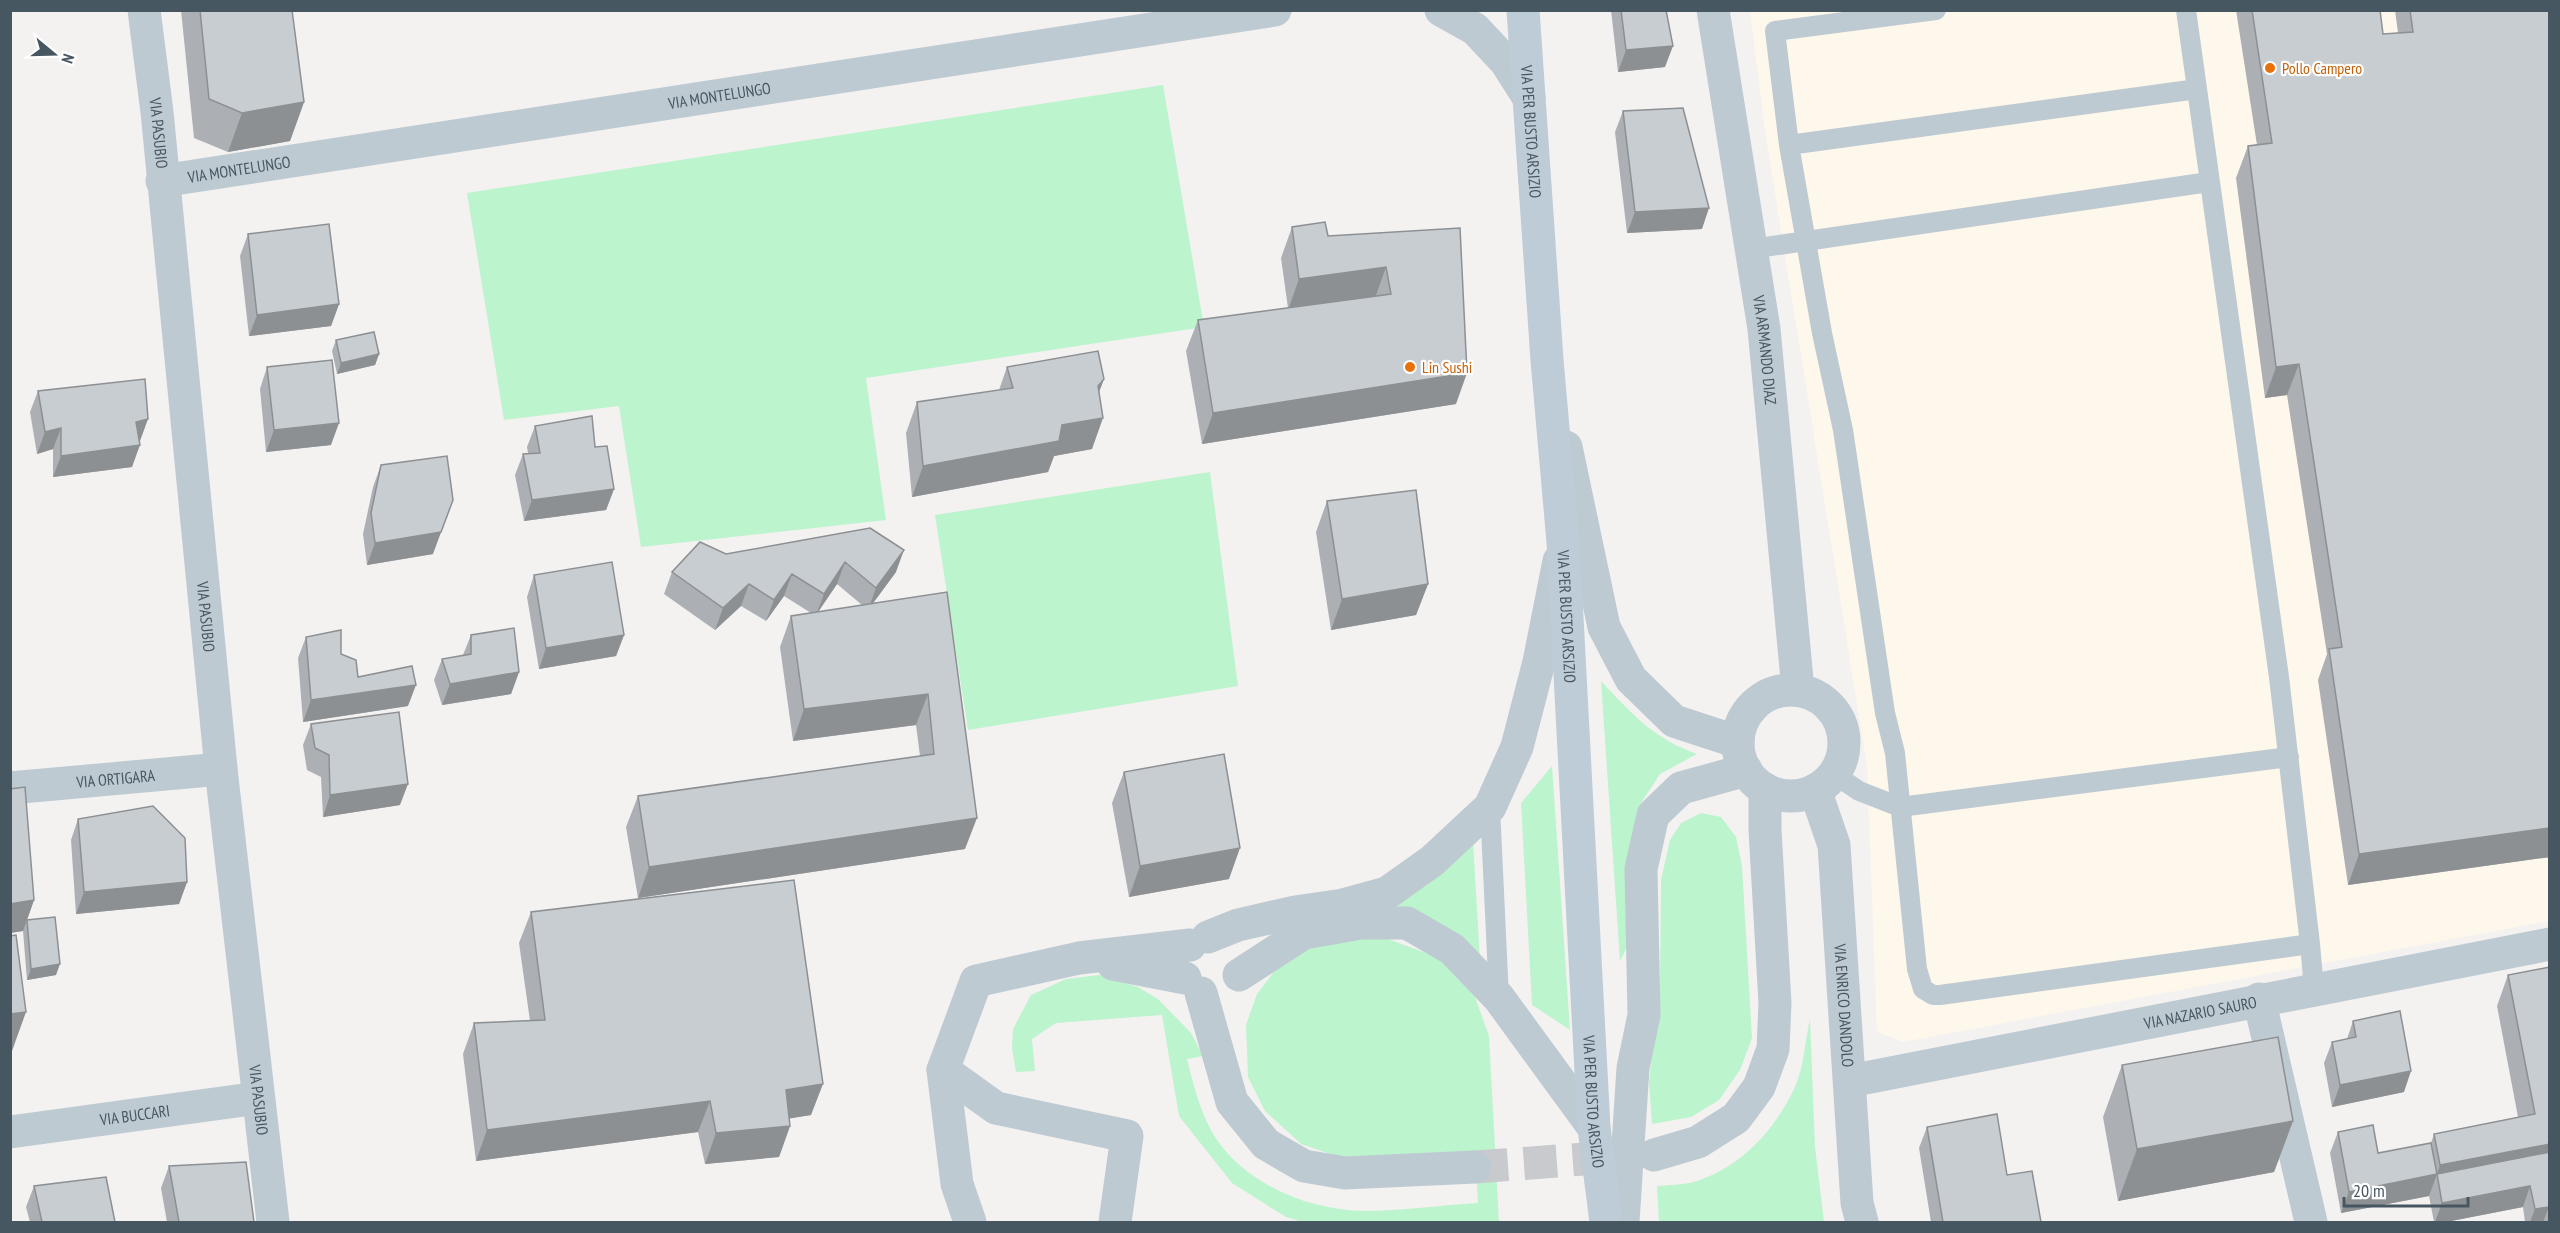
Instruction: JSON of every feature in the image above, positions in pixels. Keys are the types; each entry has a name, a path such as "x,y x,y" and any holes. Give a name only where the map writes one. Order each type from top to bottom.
{"main road":[{"name":"VIA PER BUSTO ARSIZIO","path":"1523,10 1547,360 1563,542 1594,1128 1606,1222"}],"street":[{"name":"VIA PASUBIO","path":"144,10 157,112 221,769 273,1222"},
{"name":"VIA MONTELUNGO","path":"162,181 1275,10"},
{"path":"1441,10 1475,29 1506,62 1529,98"},
{"name":"VIA ARMANDO DIAZ","path":"1713,10 1764,328 1798,690"},
{"path":"1547,360 1604,627 1631,680 1674,720 1750,767 1781,795 1798,795 1824,782 1842,758 1844,740 1840,722 1830,707 1815,695 1798,690 1780,691 1764,698 1750,709 1742,725 1750,767 1765,830 1774,1003 1773,1049 1759,1087 1736,1118 1698,1142 1654,1155"},
{"path":"1475,1167 1344,1173 1304,1166 1266,1144 1232,1102 1219,1050 1213,984 1182,962 1199,941 1238,925 1295,912 1343,905 1387,892 1432,861 1490,807 1517,747 1539,662 1563,542"},
{"path":"1623,1222 1634,1068 1644,1015 1641,869 1653,815 1681,788 1750,767"},
{"name":"VIA ORTIGARA","path":"10,788 221,769"},
{"name":"VIA ENRICO DANDOLO","path":"1824,782 1834,845 1857,1203 1862,1222"},
{"path":"1079,958 1213,984 1304,933 1361,923 1407,923 1452,949 1499,998 1594,1128"},
{"path":"969,1222 957,1184 943,1070 976,981 1079,958 1218,938 1233,948 1240,965 1213,984"},
{"name":"VIA NAZARIO SAURO","path":"1850,1081 2259,999 2550,944"},
{"path":"2259,999 2312,1222"},
{"path":"943,1070 996,1108 1127,1136 1115,1222"},
{"name":"VIA BUCCARI","path":"10,1132 258,1098"}],"lane":[{"path":"1936,10 1775,31 1789,145 1808,241 1822,333 1845,441 1884,713 1895,753 1919,979 1923,989 1933,995 2310,944"},
{"path":"2186,10 2239,379 2289,757 2314,989"},
{"path":"1789,145 2197,89"},
{"path":"1751,249 2209,182"},
{"path":"1824,782 1859,791 1900,807 2289,757"},
{"path":"1490,807 1499,998"}],"shaded area":[{"path":"1750,11 2549,11 2549,921 1903,1042 1877,1032 1867,766 1765,131"}],"green space":[{"path":"1163,85 1204,327 866,378 886,520 641,547 619,406 504,420 467,193"},
{"path":"1210,472 1238,686 968,730 935,515"},
{"path":"1601,681 1644,724 1668,741 1697,754 1660,774 1641,803 1632,850 1630,941 1620,961"},
{"path":"1552,766 1570,1030 1532,1005 1521,803"},
{"path":"1701,813 1721,817 1736,837 1742,866 1752,1038 1740,1070 1719,1100 1691,1117 1652,1124 1649,1082 1660,987 1661,880 1670,840 1681,823"},
{"path":"1473,841 1480,961 1390,905 1446,869"},
{"path":"1353,934 1385,938 1437,957 1475,997 1489,1036 1499,1222 1303,1222 1286,1217 1232,1183 1179,1116 1162,1015 1056,1023 1032,1039 1035,1071 1016,1072 1012,1049 1013,1029 1031,995 1066,979 1099,975 1138,987 1158,999 1191,1033 1203,1056 1187,1059 1202,1111 1217,1140 1230,1156 1263,1182 1302,1200 1343,1210 1378,1211 1478,1203 1475,1152 1342,1158 1301,1144 1265,1111 1248,1077 1246,1025 1257,994 1279,965 1307,945"},
{"path":"1810,1019 1815,1147 1824,1222 1659,1222 1657,1186 1694,1182 1711,1176 1741,1157 1767,1132 1795,1087"}],"building":[{"path":"200,10 292,10 304,102 242,113 209,99"},
{"path":"1621,10 1666,10 1673,46 1626,50"},
{"path":"2252,10 2380,10 2383,34 2413,32 2410,10 2550,10 2550,828 2359,854 2329,649 2342,647 2299,364 2276,367 2248,146 2272,143"},
{"path":"1683,108 1709,208 1635,212 1623,111"},
{"path":"1325,222 1328,236 1460,228 1467,373 1213,413 1198,320 1391,294 1386,267 1299,279 1292,227"},
{"path":"329,224 339,304 257,315 248,234"},
{"path":"374,332 379,354 341,363 336,340"},
{"path":"1098,351 1104,379 1098,386 1103,418 1062,425 1059,441 923,466 917,402 1013,388 1007,367"},
{"path":"332,360 339,423 274,430 267,367"},
{"path":"145,379 148,419 136,422 140,445 61,456 61,428 45,432 38,391"},
{"path":"592,416 595,447 607,446 614,489 532,500 523,454 540,453 535,426"},
{"path":"447,456 453,500 441,532 375,543 371,513 381,465"},
{"path":"1416,490 1428,584 1342,599 1327,501"},
{"path":"870,528 904,550 876,588 845,562 824,594 792,574 774,600 749,584 723,608 672,572 700,542 726,554"},
{"path":"612,562 624,635 546,648 534,575"},
{"path":"947,592 977,818 649,867 638,796 934,754 928,694 804,709 791,616"},
{"path":"514,628 519,672 450,684 442,659 471,654 471,635"},
{"path":"341,630 341,654 356,660 358,677 412,666 416,685 311,700 306,637"},
{"path":"399,712 408,784 330,795 329,755 315,748 311,724"},
{"path":"1224,754 1240,848 1140,866 1124,772"},
{"path":"25,787 34,900 10,904 10,789"},
{"path":"153,806 185,838 187,882 84,892 78,819"},
{"path":"794,880 823,1084 786,1090 790,1126 716,1133 710,1101 487,1130 474,1023 545,1020 531,912"},
{"path":"55,917 60,964 31,969 27,920"},
{"path":"16,935 26,1012 10,1014 10,936"},
{"path":"2550,967 2550,1144 2440,1165 2434,1134 2535,1114 2508,975"},
{"path":"2400,1011 2411,1071 2340,1085 2332,1042 2356,1037 2353,1021"},
{"path":"2278,1037 2293,1121 2137,1149 2122,1065"},
{"path":"1997,1114 2007,1175 2032,1171 2041,1222 1943,1222 1927,1127"},
{"path":"2373,1125 2378,1153 2431,1143 2437,1174 2349,1192 2338,1132"},
{"path":"2550,1152 2550,1211 2549,1207 2535,1209 2530,1186 2442,1203 2437,1174"},
{"path":"246,1162 254,1222 179,1222 169,1166"},
{"path":"106,1177 115,1222 42,1222 34,1186"}],"tunnel":[{"path":"1475,1167 1626,1156"}],"place":[{"name":"Pollo Campero","path":"2270,68"},
{"name":"Lin Sushi","path":"1410,367"}]}
